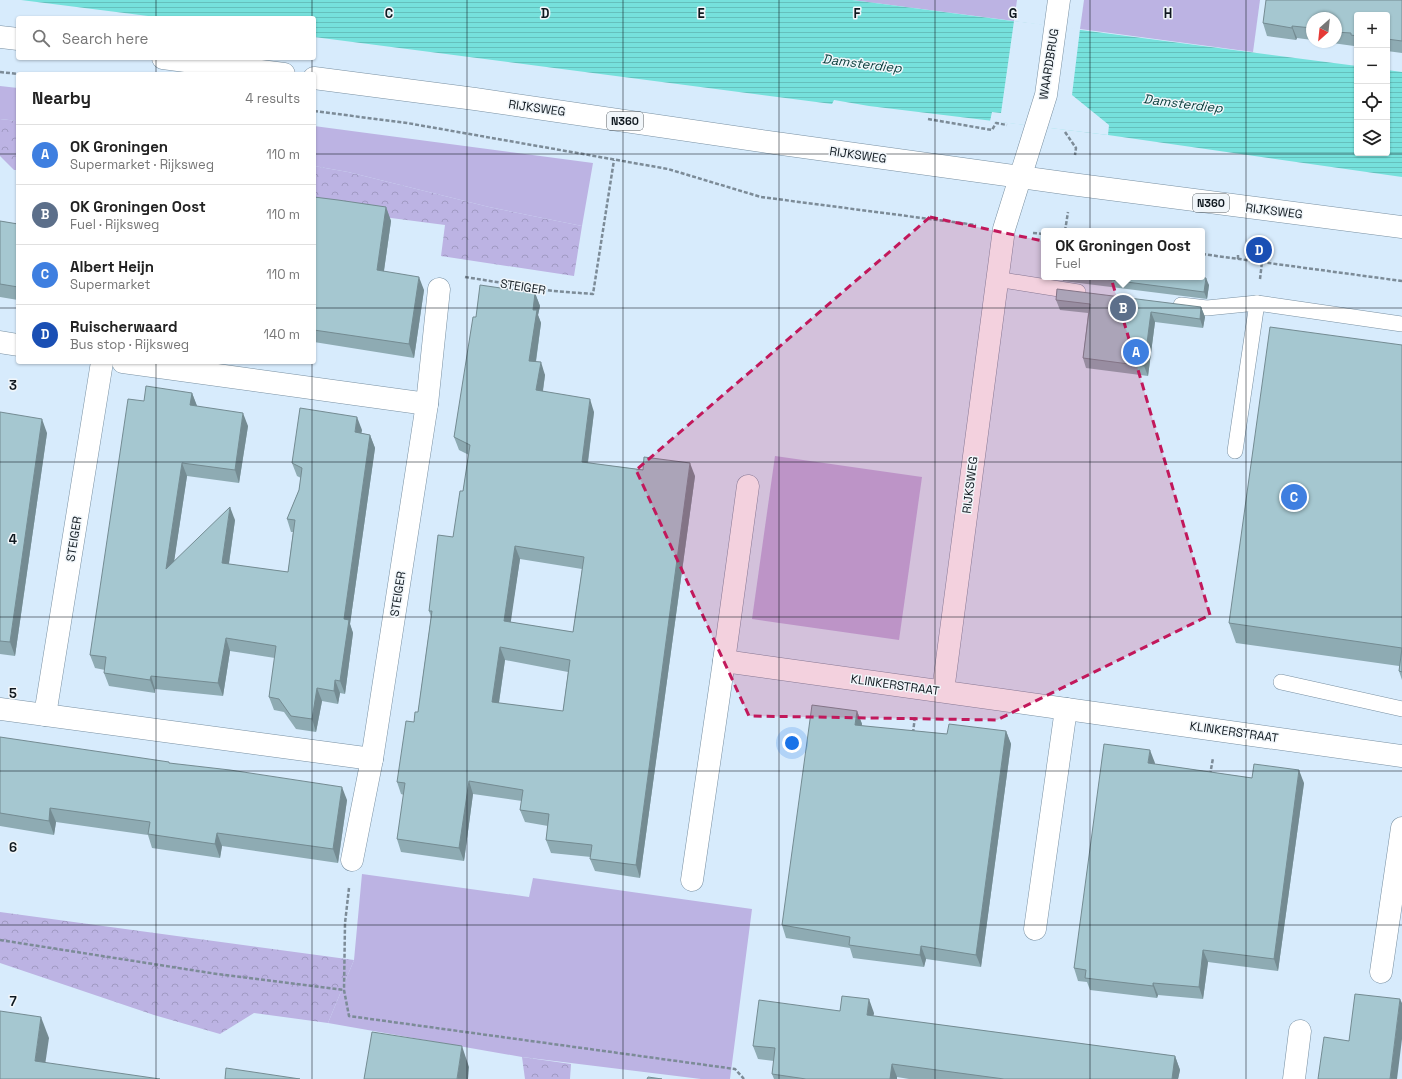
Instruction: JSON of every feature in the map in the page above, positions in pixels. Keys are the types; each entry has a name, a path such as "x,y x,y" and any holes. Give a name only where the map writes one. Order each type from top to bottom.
{"street":[{"name":"WAARDBRUG","path":"1020,177 1046,95 1059,0"},
{"path":"0,37 16,39"},
{"path":"178,60 269,72"},
{"name":"RIJKSWEG","path":"316,78 475,99 1020,177 1402,227"},
{"name":"RIJKSWEG","path":"943,691 996,279 1004,229 1020,177"},
{"name":"STEIGER","path":"352,860 372,759 427,404 438,289"},
{"path":"0,342 16,345"},
{"name":"STEIGER","path":"45,715 102,364"},
{"path":"137,364 427,404"},
{"path":"692,880 748,486"},
{"name":"KLINKERSTRAAT","path":"724,661 1402,756"},
{"path":"0,709 372,759"},
{"path":"1035,929 1066,709"},
{"path":"1381,972 1402,828"},
{"path":"1294,1079 1300,1031"}],"lane":[{"path":"996,279 1096,294"},
{"path":"1167,303 1207,308 1257,303 1402,324"},
{"path":"1235,450 1257,303"},
{"path":"1281,682 1402,709"}],"path":[{"path":"0,72 16,74"},
{"path":"316,111 407,123 668,169 761,197 1041,234"},
{"path":"928,119 992,130 996,123 1035,128"},
{"name":"STEIGER","path":"438,289 454,276 553,291 593,294 614,160"},
{"path":"1238,253 1238,259"},
{"path":"1205,254 1402,281"},
{"path":"912,736 918,688"},
{"path":"1210,776 1217,730"},
{"path":"352,860 345,923 344,990 349,1016 735,1069 744,1079"},
{"path":"0,940 217,974 344,990"}],"highlighted area":[{"path":"930,217 1104,254 1210,615 997,720 749,716 636,470"}],"green space":[{"path":"852,0 1017,0 1014,21"},
{"path":"1084,0 1260,0 1253,52 1080,29"},
{"path":"0,86 16,88 16,121 0,119"},
{"path":"0,119 16,121 16,170 14,170 0,156"},
{"path":"316,126 593,163 582,226 489,207 348,172 316,166"},
{"path":"316,166 348,172 489,207 582,226 574,276 441,256 445,225 316,208"},
{"path":"775,456 922,477 899,640 752,619"},
{"path":"362,874 529,897 533,878 752,909 730,1079 701,1079 522,1057 328,1023 354,960"},
{"path":"0,912 354,960 328,1023 254,1013 220,1034 154,1015 0,963"},
{"path":"522,1057 571,1064 570,1079 525,1079"}],"water":[{"name":"Damsterdiep","path":"21,0 852,0 1354,66 1354,156 1390,156 1390,70 1402,72 1402,177 1108,135 869,106 834,100 832,104 316,37 316,16 148,16"}],"pier":[{"path":"1014,21 1080,29 1072,95 1109,125 1108,135 990,121 992,112 1001,113"}],"building":[{"path":"1266,0 1402,0 1402,41 1390,39 1390,12 1354,12 1354,36 1351,35 1351,33 1342,32 1342,12 1306,12 1306,27 1292,26 1292,28 1263,23"},
{"path":"316,197 386,207 377,270 419,277 409,344 316,330"},
{"path":"0,221 16,224 16,287 0,284"},
{"path":"1206,278 1204,292 1111,280 1205,280"},
{"path":"480,285 535,293 533,310 537,310 529,361 541,362 536,390 590,399 582,462 643,470 644,457 690,463 636,865 590,859 592,845 546,840 549,814 520,810 523,790 469,781 459,848 397,839 405,783 397,782 406,721 414,722 415,712 418,712 432,611 429,611 438,535 453,537 460,491 463,491 470,445 454,437 473,317 476,317","holes":["515,546 584,557 573,632 504,621","500,647 570,660 563,711 492,702"]},
{"path":"1057,289 1201,307 1200,319 1151,312 1144,366 1083,358 1090,304 1056,300"},
{"path":"1270,327 1402,345 1402,648 1229,623"},
{"path":"146,386 192,393 190,405 243,413 235,470 182,463 166,569 230,507 222,563 288,572 295,520 287,519 299,490 302,468 292,463 300,408 357,417 355,432 370,435 344,619 349,620 340,681 335,680 334,691 317,688 312,719 291,716 279,699 269,697 276,646 226,638 218,683 151,676 150,680 104,673 106,657 90,655 128,399 144,401"},
{"path":"0,412 42,419 10,642 0,641"},
{"path":"1402,648 1402,672 1399,671"},
{"path":"812,705 857,711 855,725 947,734 949,724 1006,731 976,955 921,946 920,955 849,945 850,937 782,925"},
{"path":"0,737 169,763 230,770 342,787 333,849 217,833 215,844 148,834 150,822 50,808 49,821 0,813"},
{"path":"1104,744 1150,750 1148,763 1252,778 1254,764 1299,770 1274,959 1203,950 1199,987 1153,983 1153,986 1085,978 1086,970 1074,968"},
{"path":"1355,994 1400,999 1390,1079 1318,1079 1324,1037 1349,1041"},
{"path":"842,996 869,999 867,1015 1175,1056 1172,1079 1004,1079 892,1064 890,1079 806,1079 772,1074 775,1048 753,1046 759,1000 840,1011"},
{"path":"0,1011 41,1017 35,1061 160,1079 0,1079"},
{"path":"372,1032 462,1046 457,1079 364,1079"},
{"path":"226,1068 300,1079 225,1079"},
{"path":"648,1077 662,1079 647,1079"}],"place":[{"name":"Ruischerwaard","path":"1259,250"},
{"name":"OK Groningen Oost","path":"1123,308"},
{"name":"OK Groningen","path":"1136,352"},
{"name":"Albert Heijn","path":"1294,497"}]}
